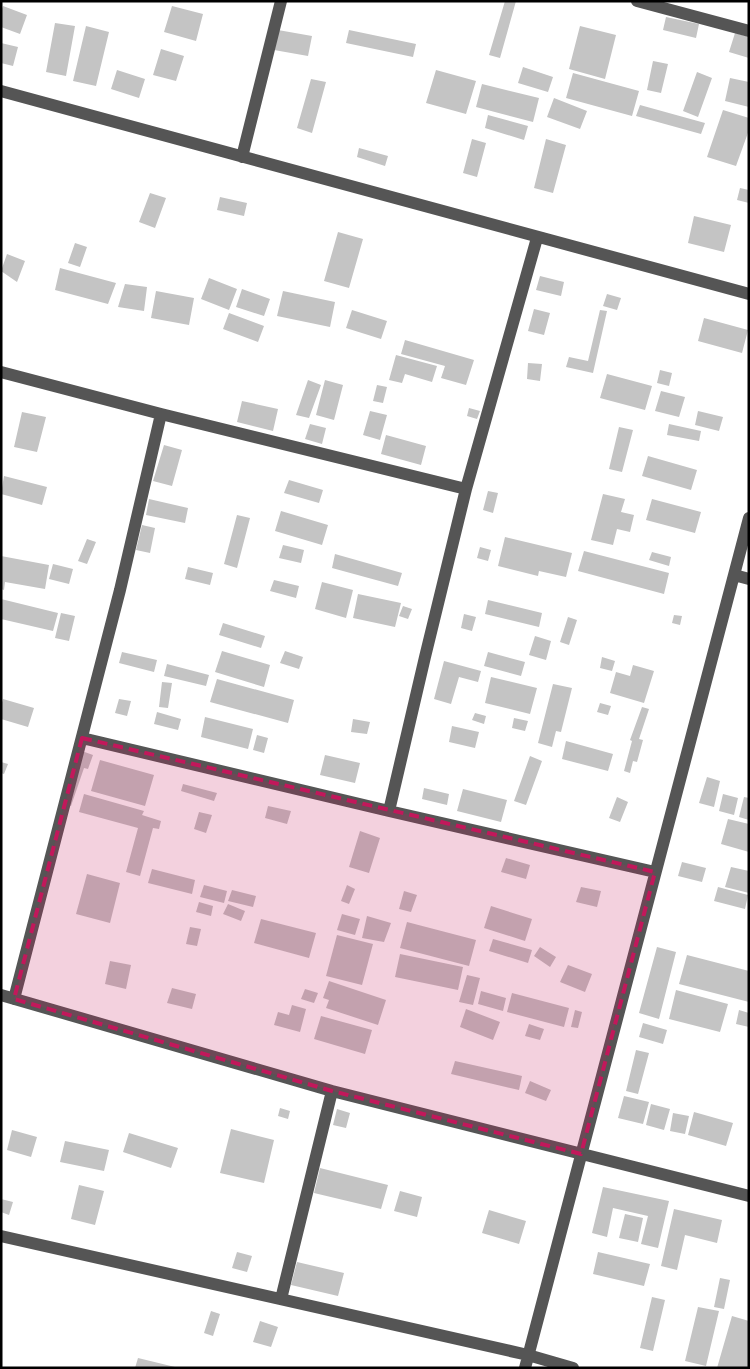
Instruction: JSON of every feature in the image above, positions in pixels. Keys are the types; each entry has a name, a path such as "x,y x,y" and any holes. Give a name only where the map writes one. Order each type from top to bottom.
{"street":[{"path":"242,157 281,1"},
{"path":"637,1 749,31"},
{"path":"1,91 749,294"},
{"path":"389,811 466,489 537,238"},
{"path":"1,372 161,414 466,489"},
{"path":"161,414 120,590 82,738 7,997 332,1091 749,1196"},
{"path":"525,1368 749,518"},
{"path":"734,575 749,579"},
{"path":"82,738 655,872"},
{"path":"281,1299 332,1091"},
{"path":"1,1236 528,1355 573,1368"}],"highlighted area":[{"path":"82,738 655,872 581,1154 332,1091 14,999"}],"building":[{"path":"505,1 516,1 500,58 489,55"},
{"path":"3,6 27,15 20,34 1,27 1,11"},
{"path":"172,6 203,14 196,41 164,32"},
{"path":"666,17 699,24 696,38 663,30"},
{"path":"55,23 75,26 66,76 46,72"},
{"path":"86,26 109,32 96,86 73,81"},
{"path":"580,26 616,35 605,79 569,69"},
{"path":"278,30 312,36 308,56 274,50"},
{"path":"349,30 416,44 413,57 346,43"},
{"path":"735,33 749,37 749,58 729,52"},
{"path":"1,43 18,47 13,66 1,63"},
{"path":"161,49 184,56 176,81 153,75"},
{"path":"653,61 668,64 661,93 647,90"},
{"path":"523,67 553,77 548,92 518,83"},
{"path":"117,70 145,79 139,98 111,89"},
{"path":"436,70 476,81 466,114 426,103"},
{"path":"697,72 712,78 698,117 683,111"},
{"path":"573,73 639,91 632,116 566,98"},
{"path":"730,78 749,82 749,107 725,101"},
{"path":"311,79 326,82 312,133 297,128"},
{"path":"482,84 539,98 533,122 476,107"},
{"path":"554,98 587,111 580,129 547,117"},
{"path":"640,105 705,123 701,134 636,116"},
{"path":"723,110 749,118 749,130 736,166 707,157"},
{"path":"488,115 528,126 524,140 485,128"},
{"path":"472,139 486,143 477,177 463,173"},
{"path":"546,139 566,145 553,193 534,188"},
{"path":"359,148 388,156 385,166 357,157"},
{"path":"740,188 749,190 749,203 737,200"},
{"path":"150,193 166,198 155,228 139,222"},
{"path":"220,197 247,203 244,216 217,210"},
{"path":"694,216 731,225 724,252 688,243"},
{"path":"338,232 363,239 349,288 324,281"},
{"path":"75,243 87,247 80,267 68,263"},
{"path":"7,254 25,261 17,282 1,271"},
{"path":"60,268 116,283 108,304 55,290"},
{"path":"540,276 564,282 561,296 536,290"},
{"path":"209,278 237,289 229,310 201,299"},
{"path":"125,284 147,287 144,311 118,307"},
{"path":"242,289 270,299 264,316 236,307"},
{"path":"156,291 194,298 189,325 151,318"},
{"path":"283,291 335,302 330,327 277,316"},
{"path":"607,294 621,298 617,310 603,306"},
{"path":"534,309 550,313 544,335 528,331"},
{"path":"352,310 387,321 381,339 346,328"},
{"path":"600,310 607,311 593,373 566,367 569,357 588,361"},
{"path":"229,313 264,326 258,342 223,329"},
{"path":"704,318 748,330 742,353 698,341"},
{"path":"405,340 474,360 466,385 441,378 445,366 401,354"},
{"path":"396,355 437,366 432,382 405,374 402,383 389,380"},
{"path":"528,363 542,364 540,381 527,379"},
{"path":"660,370 672,373 669,386 657,383"},
{"path":"607,374 652,386 645,410 600,398"},
{"path":"308,380 321,385 309,418 296,415"},
{"path":"325,380 343,385 334,420 316,415"},
{"path":"377,385 387,387 383,403 373,401"},
{"path":"661,391 685,397 679,417 655,411"},
{"path":"242,401 278,409 273,431 237,422"},
{"path":"469,408 480,411 477,419 467,416"},
{"path":"370,411 387,415 380,440 363,435"},
{"path":"698,411 723,417 719,431 695,425"},
{"path":"22,412 46,417 37,452 14,447"},
{"path":"310,424 326,428 322,444 305,439"},
{"path":"669,424 701,431 699,441 667,435"},
{"path":"619,427 633,430 622,472 609,469"},
{"path":"386,435 426,446 421,465 381,454"},
{"path":"164,445 182,450 172,486 153,481"},
{"path":"648,456 697,470 691,490 642,476"},
{"path":"4,476 47,487 42,505 1,494"},
{"path":"289,480 323,490 319,503 284,493"},
{"path":"488,491 498,493 493,513 483,510"},
{"path":"603,494 625,499 621,512 634,515 630,532 617,529 613,545 591,540"},
{"path":"149,499 188,508 185,523 146,515"},
{"path":"652,499 701,512 695,533 646,520"},
{"path":"281,511 328,525 322,545 275,531"},
{"path":"237,515 250,518 237,568 224,564"},
{"path":"142,525 155,528 150,553 136,550"},
{"path":"505,537 572,553 566,577 539,571 538,576 498,566"},
{"path":"87,539 96,542 87,564 78,561"},
{"path":"283,545 304,550 301,563 279,558"},
{"path":"480,547 491,550 488,561 477,558"},
{"path":"584,551 669,573 664,594 578,571"},
{"path":"652,552 671,557 669,566 649,560"},
{"path":"335,554 402,573 398,586 332,568"},
{"path":"1,556 49,565 45,589 5,582 4,590 1,589"},
{"path":"53,564 73,569 69,584 49,579"},
{"path":"188,567 213,573 210,585 185,579"},
{"path":"274,580 299,586 296,598 270,591"},
{"path":"322,582 353,590 346,618 315,609"},
{"path":"358,594 401,603 395,627 353,618"},
{"path":"1,599 58,613 53,631 1,619"},
{"path":"488,600 542,613 539,627 485,614"},
{"path":"403,606 412,609 408,619 399,616"},
{"path":"61,613 75,616 69,641 55,638"},
{"path":"464,614 476,617 472,631 461,628"},
{"path":"674,615 682,616 680,625 672,623"},
{"path":"568,617 577,620 569,645 560,642"},
{"path":"223,623 265,636 261,648 219,635"},
{"path":"535,636 551,641 546,660 529,655"},
{"path":"222,651 270,665 264,687 215,672"},
{"path":"285,651 303,657 299,669 280,663"},
{"path":"122,652 157,660 154,672 119,663"},
{"path":"488,652 525,662 521,676 484,666"},
{"path":"602,657 615,661 612,671 600,668"},
{"path":"444,661 481,671 478,682 459,677 451,704 434,699"},
{"path":"167,664 209,675 206,686 164,676"},
{"path":"633,665 654,671 644,703 610,693 616,672 630,676"},
{"path":"491,677 537,688 530,714 485,703"},
{"path":"217,679 294,700 288,723 210,702"},
{"path":"162,682 172,683 168,708 159,707"},
{"path":"553,684 572,688 561,732 556,731 552,747 538,743"},
{"path":"3,699 34,708 28,727 1,719"},
{"path":"119,699 131,701 127,716 115,713"},
{"path":"600,703 611,706 608,715 597,712"},
{"path":"642,707 649,709 639,739 643,740 637,762 633,761 630,773 624,771 632,741 630,740"},
{"path":"157,712 181,719 178,730 154,724"},
{"path":"475,713 486,716 484,724 472,720"},
{"path":"205,717 253,729 248,749 201,737"},
{"path":"514,718 528,721 525,731 512,728"},
{"path":"353,719 370,722 367,734 351,732"},
{"path":"452,726 479,732 475,748 449,742"},
{"path":"257,735 268,738 264,753 253,750"},
{"path":"566,741 613,754 608,771 562,759"},
{"path":"79,750 93,755 88,769 84,768 71,806 61,802"},
{"path":"325,755 360,763 355,783 320,775"},
{"path":"530,756 542,761 526,805 514,801"},
{"path":"100,760 154,775 145,806 91,791"},
{"path":"1,762 8,764 4,774 1,773"},
{"path":"707,777 720,781 714,807 699,803"},
{"path":"183,784 217,793 214,801 181,791"},
{"path":"424,788 449,794 447,805 422,799"},
{"path":"463,789 507,800 501,822 457,811"},
{"path":"84,794 144,811 142,815 161,821 159,829 153,828 140,876 126,872 138,828 79,812"},
{"path":"723,794 738,798 734,815 719,811"},
{"path":"617,797 628,802 620,822 609,818"},
{"path":"744,797 749,798 749,820 739,817"},
{"path":"268,806 291,811 287,824 265,818"},
{"path":"199,812 212,815 206,833 194,829"},
{"path":"728,819 749,824 749,852 721,844"},
{"path":"360,831 380,838 369,873 349,867"},
{"path":"506,858 530,865 526,879 501,872"},
{"path":"682,862 706,868 702,882 678,876"},
{"path":"731,867 749,871 749,893 725,887"},
{"path":"152,869 195,880 192,894 148,883"},
{"path":"87,874 120,883 110,923 76,914"},
{"path":"204,885 227,891 224,903 200,897"},
{"path":"347,885 355,889 349,904 341,901"},
{"path":"581,887 601,891 597,907 576,902"},
{"path":"718,887 748,895 745,909 714,901"},
{"path":"232,890 256,896 253,907 228,901"},
{"path":"404,891 417,895 411,912 399,909"},
{"path":"199,902 213,906 211,916 196,912"},
{"path":"228,904 245,911 241,921 223,914"},
{"path":"491,906 532,919 525,941 484,928"},
{"path":"342,914 360,919 355,935 337,930"},
{"path":"367,916 391,923 384,942 362,938"},
{"path":"261,919 316,933 309,958 254,943"},
{"path":"407,922 476,940 469,966 400,948"},
{"path":"190,927 201,929 197,946 186,944"},
{"path":"337,935 373,944 362,985 326,976"},
{"path":"493,939 532,950 528,963 489,951"},
{"path":"540,947 556,957 550,967 534,956"},
{"path":"657,947 676,952 659,1019 639,1013"},
{"path":"400,954 463,967 458,990 395,977"},
{"path":"687,955 749,971 749,1002 679,984"},
{"path":"110,961 131,965 126,989 105,984"},
{"path":"568,965 592,974 585,992 560,982"},
{"path":"467,975 480,978 473,1005 459,1002"},
{"path":"329,981 386,1000 378,1025 326,1008 329,1000 323,998"},
{"path":"172,988 196,994 192,1009 167,1003"},
{"path":"305,989 318,993 314,1003 301,999"},
{"path":"676,990 728,1004 720,1032 669,1019"},
{"path":"481,991 506,998 503,1011 478,1004"},
{"path":"512,993 569,1008 564,1027 507,1012"},
{"path":"292,1005 306,1009 300,1032 274,1025 278,1012 289,1015"},
{"path":"466,1009 500,1022 493,1040 460,1027"},
{"path":"575,1010 582,1012 578,1028 571,1027"},
{"path":"739,1010 749,1013 749,1027 736,1024"},
{"path":"321,1016 372,1030 365,1054 314,1039"},
{"path":"643,1023 667,1030 663,1044 639,1037"},
{"path":"529,1024 544,1029 540,1040 525,1036"},
{"path":"636,1050 649,1053 638,1094 626,1091"},
{"path":"455,1061 522,1076 519,1090 451,1074"},
{"path":"530,1081 551,1090 546,1101 525,1093"},
{"path":"624,1096 649,1102 643,1124 618,1118"},
{"path":"651,1104 670,1109 664,1130 646,1125"},
{"path":"280,1108 290,1111 288,1119 278,1116"},
{"path":"337,1109 350,1113 346,1128 333,1125"},
{"path":"694,1112 733,1123 726,1146 688,1135"},
{"path":"673,1113 689,1116 685,1134 670,1131"},
{"path":"231,1129 274,1140 264,1183 220,1173"},
{"path":"12,1130 37,1137 31,1157 7,1150"},
{"path":"129,1133 178,1148 171,1168 123,1152"},
{"path":"65,1141 109,1150 104,1171 60,1162"},
{"path":"320,1168 388,1185 381,1209 314,1193"},
{"path":"79,1185 104,1191 95,1225 71,1219"},
{"path":"603,1187 669,1201 658,1248 641,1244 648,1216 613,1208 607,1237 592,1233"},
{"path":"400,1191 422,1197 417,1217 394,1211"},
{"path":"1,1199 13,1202 9,1215 1,1212"},
{"path":"674,1209 722,1220 717,1243 685,1235 677,1270 661,1266"},
{"path":"489,1210 526,1221 519,1244 482,1233"},
{"path":"625,1214 643,1218 638,1242 619,1238"},
{"path":"237,1252 252,1256 247,1272 232,1268"},
{"path":"598,1252 650,1264 644,1286 593,1274"},
{"path":"297,1262 344,1273 338,1296 291,1285"},
{"path":"720,1278 730,1280 724,1309 714,1307"},
{"path":"652,1297 665,1300 653,1351 640,1348"},
{"path":"698,1307 719,1311 706,1366 685,1361"},
{"path":"211,1311 220,1314 213,1336 204,1333"},
{"path":"732,1316 749,1321 749,1368 717,1368"},
{"path":"260,1321 278,1327 271,1347 253,1342"},
{"path":"138,1358 175,1367 175,1368 135,1368"}]}
